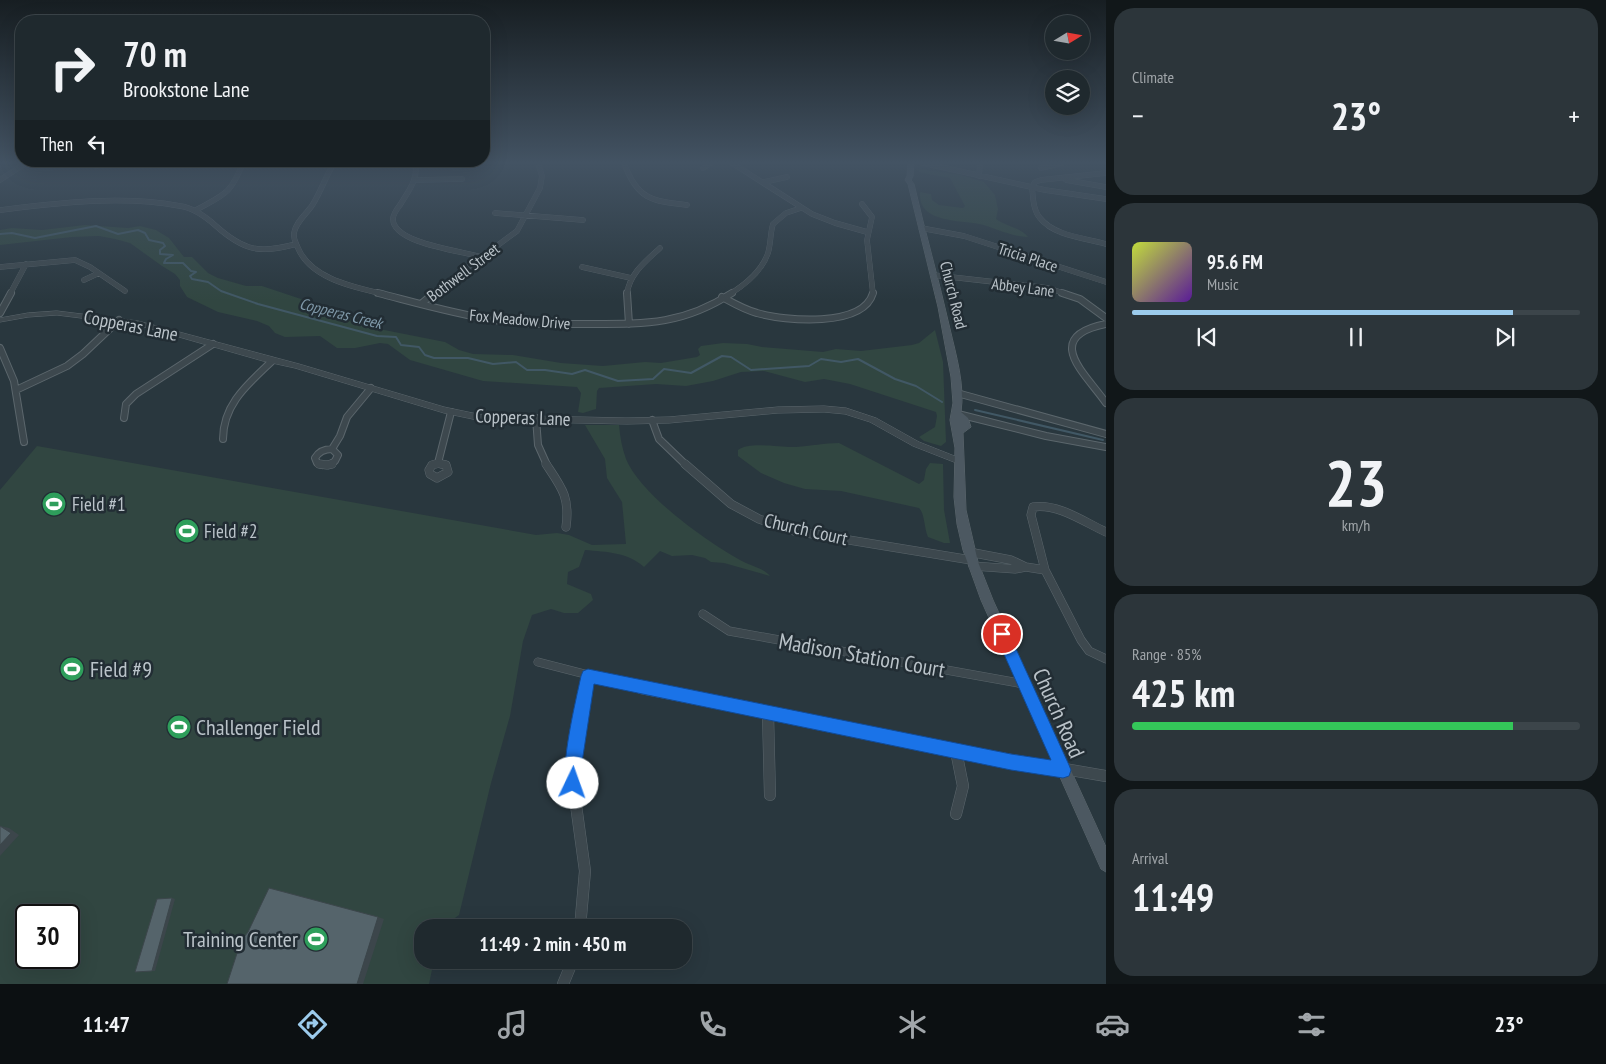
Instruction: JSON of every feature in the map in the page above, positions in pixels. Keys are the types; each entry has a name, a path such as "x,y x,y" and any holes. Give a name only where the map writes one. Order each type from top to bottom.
{"main road":[{"name":"Church Road","path":"917,209 953,362 958,414 965,420 966,427 958,431 958,461 961,511 971,559 1024,684 1106,864"}],"street":[{"path":"0,210 14,209"},
{"path":"192,209 196,210 244,247 267,250 296,244 294,235 296,228 309,209"},
{"path":"397,209 392,217 393,224 396,230 410,238 482,257"},
{"name":"Bothwell Street","path":"421,304 440,287 510,237 529,209"},
{"name":"Fox Meadow Drive","path":"296,244 309,263 330,277 347,284 476,317 519,323 656,323 681,317 722,297 750,279 763,264 768,252 771,227 775,220 787,212 798,209"},
{"path":"803,209 836,224 867,232"},
{"path":"722,297 753,312 779,317 835,317 859,312 869,305 873,294 867,232 872,217 866,209"},
{"path":"1036,209 1045,222 1068,233 1106,244"},
{"path":"495,213 583,220"},
{"name":"Tricia Place","path":"921,228 964,236 1106,282"},
{"path":"629,324 625,295 630,278 660,248"},
{"path":"0,268 76,260 83,262 124,291"},
{"path":"0,313 26,264"},
{"path":"582,267 630,278"},
{"path":"84,280 99,273"},
{"name":"Abbey Lane","path":"933,276 1048,288 1080,300 1106,318"},
{"path":"0,294 9,293"},
{"name":"Copperas Lane","path":"0,320 28,315 57,313 138,322 451,412 482,418 652,420 769,410 834,410 851,412 873,420 916,444 958,461"},
{"path":"16,390 67,366 83,354 119,320"},
{"path":"1106,324 1081,333 1073,344 1072,352 1075,364 1106,403"},
{"path":"124,418 126,404 136,394 213,344"},
{"path":"0,348 10,368 16,390 24,442"},
{"path":"223,438 221,426 232,404 241,391 272,360"},
{"path":"332,449 340,436 347,417 371,388"},
{"path":"957,393 1106,434"},
{"path":"438,463 451,412"},
{"path":"958,414 1046,436 1106,447"},
{"path":"536,418 537,441 540,452 560,482 569,503 566,527"},
{"name":"Church Court","path":"652,420 659,439 700,478 731,504 759,519 794,531 971,559"},
{"path":"1106,532 1048,506 1038,505 1033,507 1031,515 1045,570 1080,640 1089,651 1106,659"},
{"path":"971,559 1015,569 1026,567"},
{"path":"971,559 1011,560 1026,567 1045,570"},
{"name":"Madison Station Court","path":"703,614 729,631 1024,684"},
{"path":"538,662 588,676 768,714 956,751 1106,776"},
{"path":"581,919 584,871 573,783 573,761 588,676"},
{"path":"768,714 770,795"},
{"path":"956,751 963,786 956,814"},
{"path":"563,984 569,969"}],"green space":[{"path":"998,209 996,219 1022,231 1028,237 979,224 941,218 925,210"},
{"path":"85,225 128,228 140,226 156,230 169,238 184,257 192,257 208,273 218,278 246,286 262,286 352,316 369,327 445,342 459,350 473,354 513,355 561,363 603,366 645,362 661,363 697,357 700,355 698,349 701,346 723,343 823,352 836,349 861,351 912,345 919,343 935,330 943,362 946,442 941,446 924,441 919,437 935,427 936,412 850,384 824,379 805,382 764,371 741,372 713,381 686,386 656,384 599,388 597,391 596,409 583,413 578,412 581,393 577,387 483,381 410,360 388,344 380,343 355,348 337,348 320,336 285,337 275,333 269,326 257,321 218,312 187,297 180,286 180,280 175,274 130,243 99,236 0,245 0,230 12,228 42,230"},
{"path":"585,425 619,425 626,459 645,487 660,502 710,541 770,576 724,563 711,562 705,558 692,555 672,556 660,551 644,567 631,558 609,552 585,550 579,567 568,572 567,584 591,594 593,600 578,613 564,613 551,609 532,615 523,641 510,716 491,783 459,915 453,919 414,919 414,969 432,969 429,984 0,984 0,490 37,446 536,535 557,533 569,535 592,545 626,544 622,502 607,478 605,459"},
{"path":"839,443 919,484 924,480 926,469 930,463 943,464 944,510 950,543 944,543 928,537 919,508 841,491 805,489 784,483 761,473 738,456 738,450 750,446 796,447"}],"building":[{"path":"0,826 11,833 0,845"},
{"name":"Training Center","path":"269,888 378,917 357,984 227,984 241,941 248,932"},
{"path":"172,898 152,971 135,972 157,899"}],"waterway":[{"name":"Copperas Creek","path":"0,234 12,233 35,238 96,226 118,234 138,230 145,233 149,240 163,243 165,246 160,250 160,254 173,255 166,259 164,263 183,263 191,271 196,272 190,276 192,279 208,282 221,291 258,304 377,336 396,337 401,345 419,347 425,355 434,358 468,358 493,364 516,362 527,370 545,370 572,374 585,370 618,381 653,379 664,369 691,373 722,356 731,357 751,370 809,366 821,359 841,362 858,359 895,379 916,386 942,402"},
{"name":"Copperas Creek","path":"975,410 1103,440"}],"place":[{"name":"Field #1","path":"54,504"},
{"name":"Field #2","path":"187,531"},
{"name":"Field #9","path":"72,669"},
{"name":"Challenger Field","path":"179,727"},
{"name":"Training Center","path":"316,939"}],"route":[{"path":"573,783 573,761 588,676 1011,762 1063,770 1002,634"}]}
